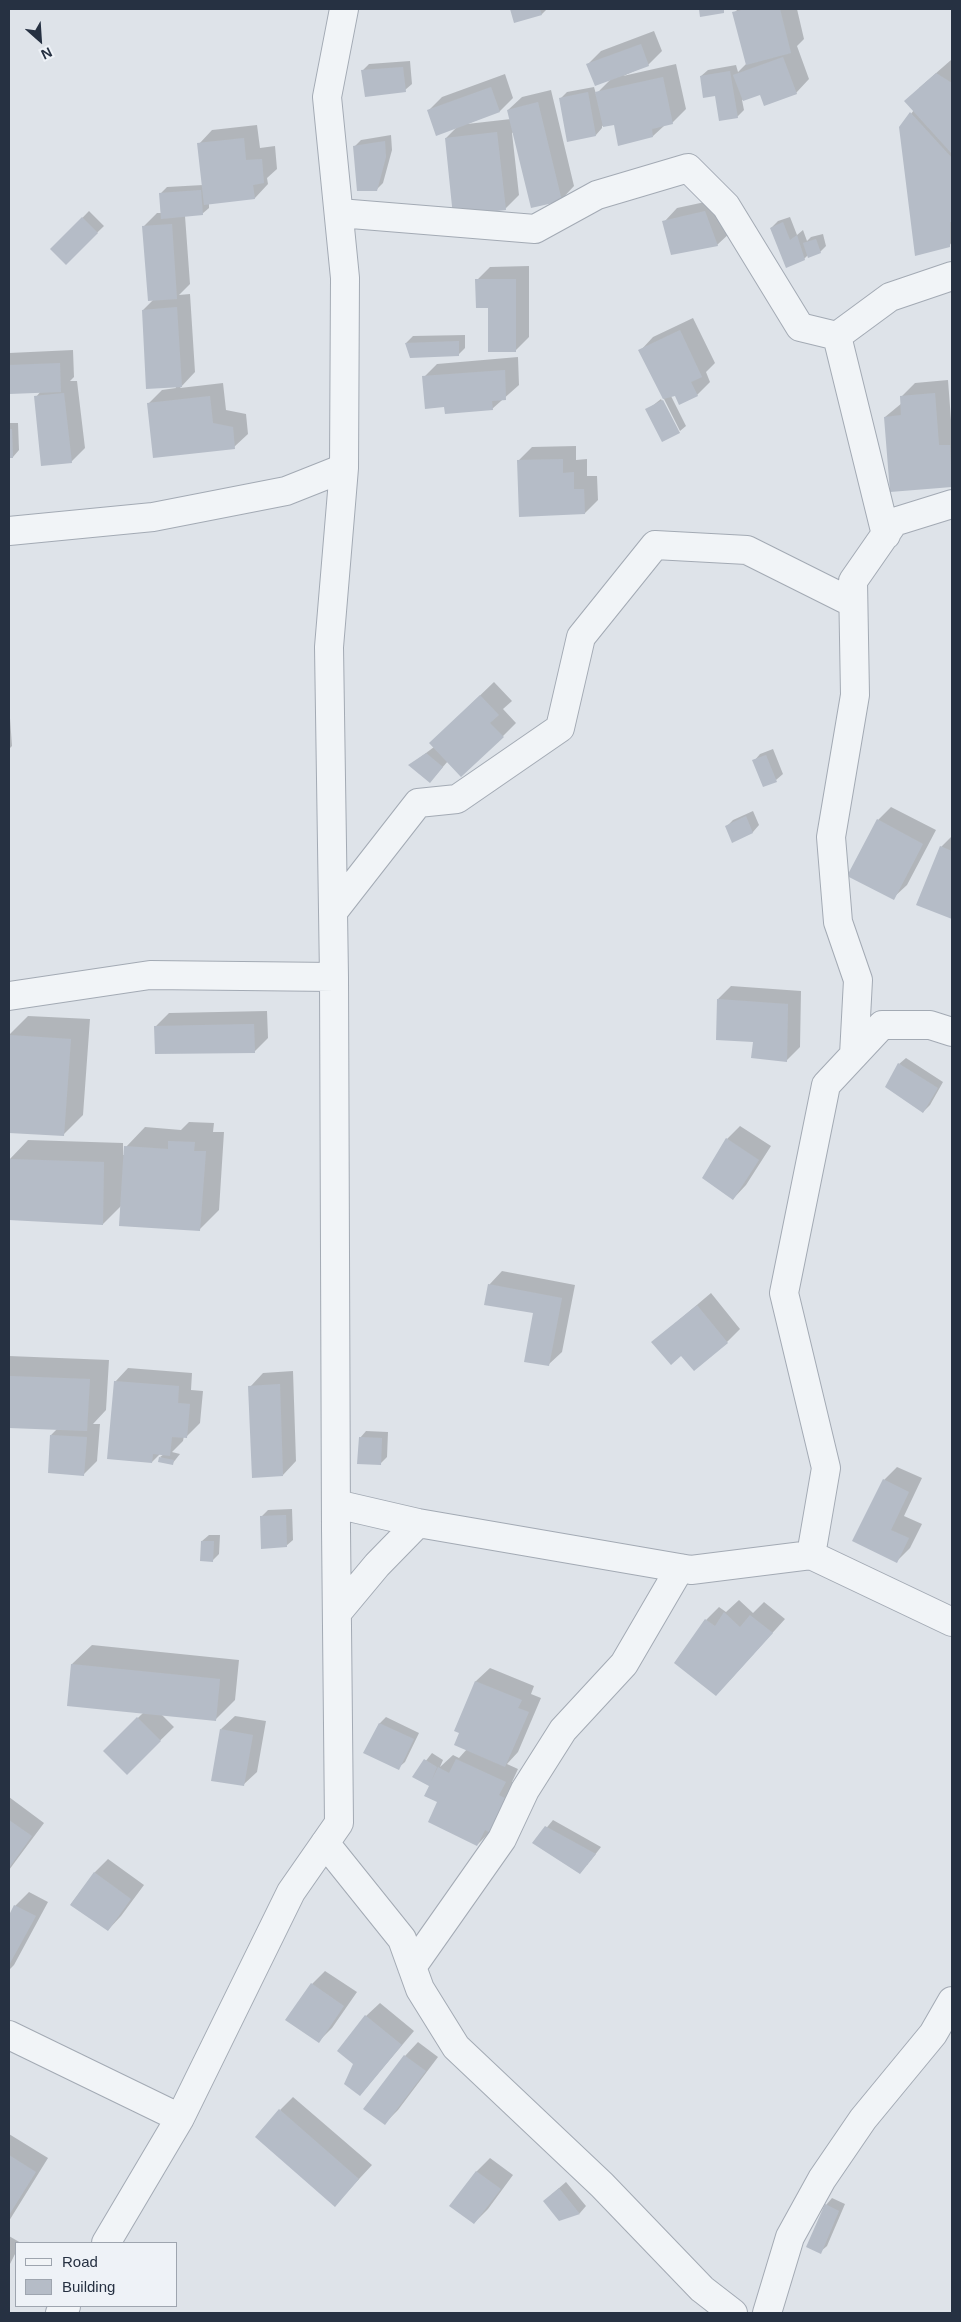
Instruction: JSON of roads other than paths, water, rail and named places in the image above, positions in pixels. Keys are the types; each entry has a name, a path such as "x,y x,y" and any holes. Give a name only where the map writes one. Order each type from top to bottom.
{"street":[{"path":"107,2242 180,2118 291,1892 339,1823 334,977 328,647 344,468 346,278 327,97 344,9"},
{"path":"339,213 535,229 597,195 688,168 726,206 800,327 837,336"},
{"path":"837,336 890,297 952,276"},
{"path":"837,336 886,535"},
{"path":"9,532 153,517 286,491 344,468"},
{"path":"854,1055 858,980 838,922 831,837 855,695 853,582 894,522 952,504"},
{"path":"333,912 418,803 456,799 560,728 581,637 655,545 747,550 854,603"},
{"path":"9,996 150,975 334,977"},
{"path":"811,1555 826,1468 784,1293 826,1085 882,1025 930,1025 952,1032"},
{"path":"336,1504 418,1523 691,1570 811,1555 952,1622"},
{"path":"337,1613 377,1565 418,1523"},
{"path":"412,1967 502,1839 525,1790 563,1730 624,1664 680,1568"},
{"path":"325,1844 402,1938 420,1989 456,2047 602,2185 702,2289 733,2313"},
{"path":"767,2313 790,2236 822,2179 863,2119 932,2034 952,2001"},
{"path":"9,2035 180,2118"}]}
